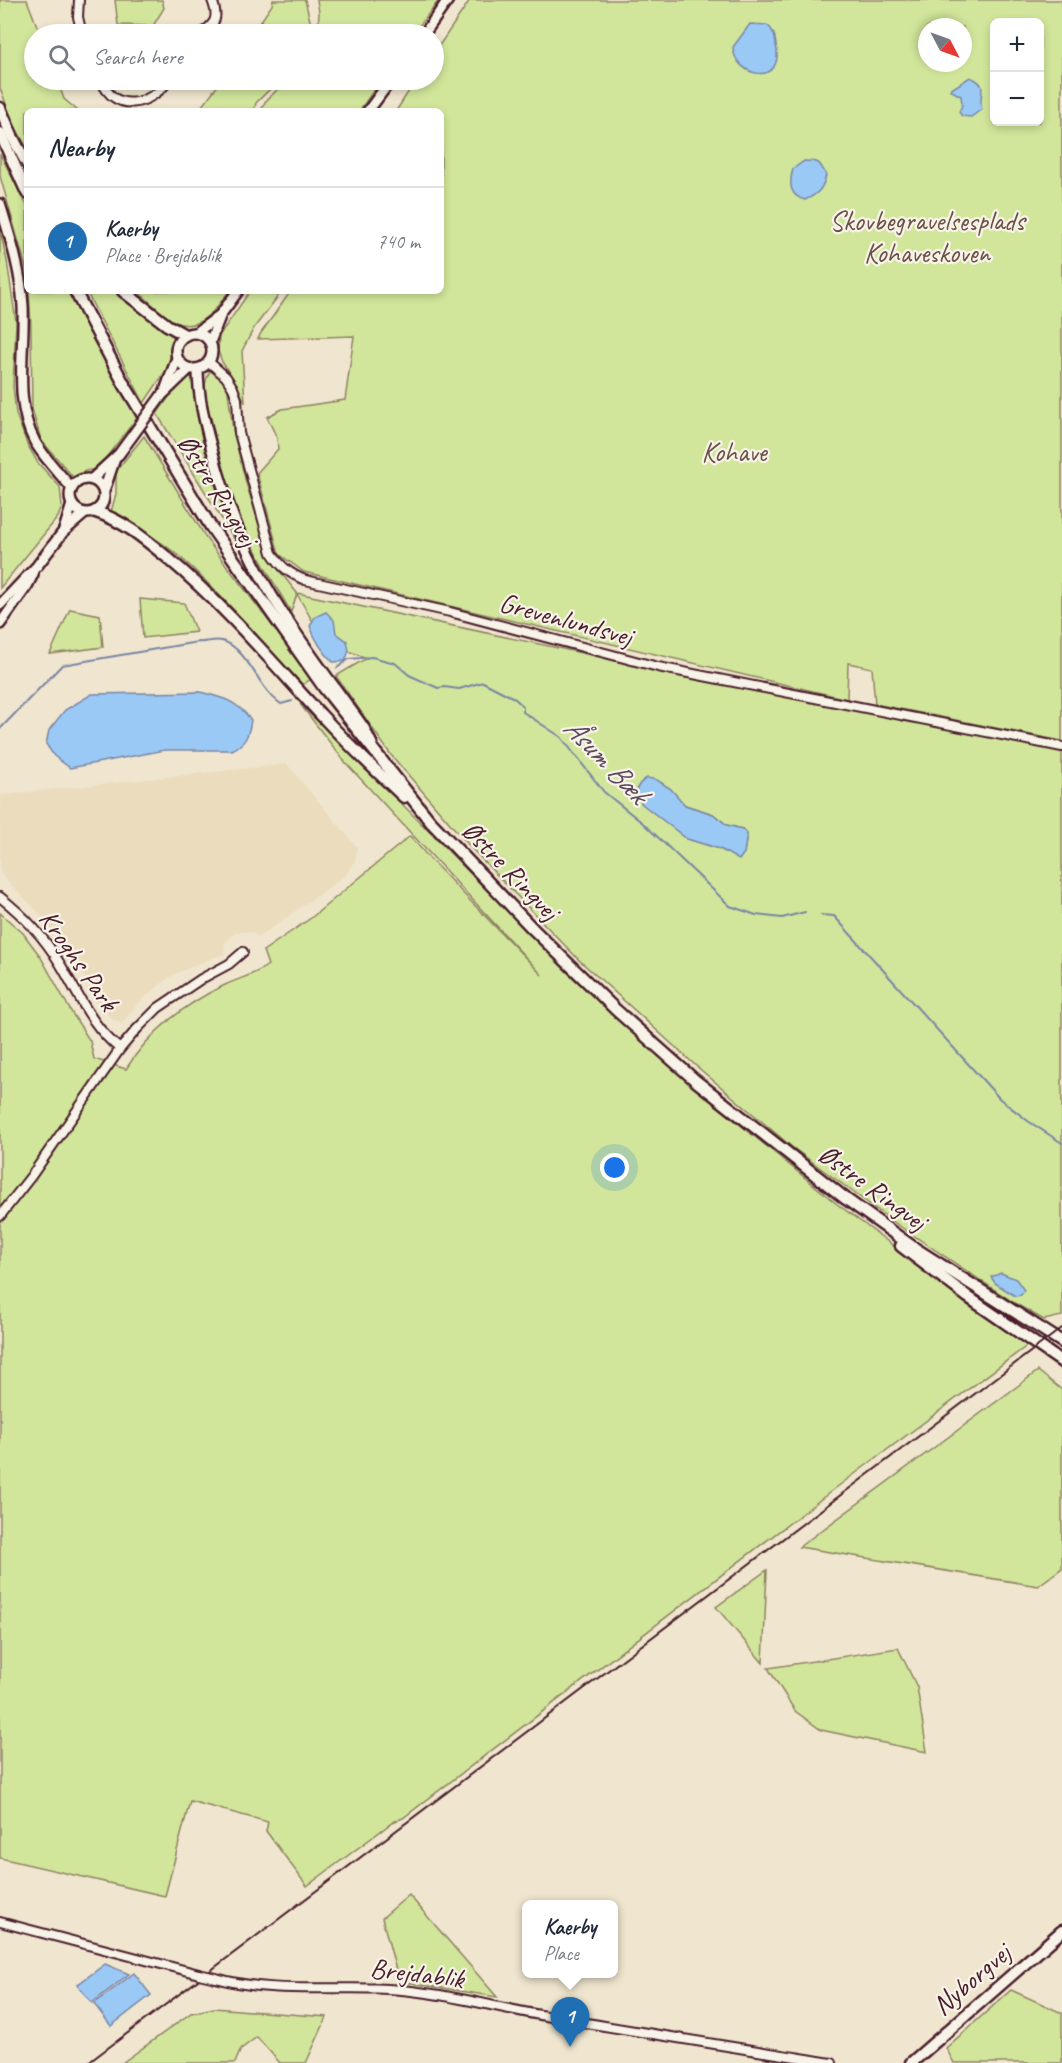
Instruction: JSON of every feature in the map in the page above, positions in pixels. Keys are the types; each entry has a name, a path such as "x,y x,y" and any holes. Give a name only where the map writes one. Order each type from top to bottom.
{"main road":[{"path":"0,108 24,158"},
{"path":"0,133 24,186"},
{"name":"Østre Ringvej","path":"77,294 124,384 211,527 325,689 430,821 616,1010 696,1080 846,1199 914,1247 1062,1342"},
{"path":"127,294 167,325 191,334"},
{"path":"96,512 115,518 150,543 194,580 246,631 358,754 430,821"},
{"path":"846,1199 911,1254 968,1297 1062,1362"},
{"name":"Nyborgvej","path":"911,2063 1062,1932"}],"street":[{"path":"79,0 80,24"},
{"path":"212,24 215,21 216,14 213,0"},
{"path":"431,24 448,0"},
{"path":"105,90 111,97 126,103 142,100 160,90"},
{"path":"370,108 384,90"},
{"path":"0,204 18,267 23,306 22,389 26,419 35,441 52,466 72,488"},
{"path":"164,392 193,369 209,362 212,352 210,342 221,314 236,294"},
{"path":"84,514 72,504 70,497 72,488 81,480 92,479 116,458 164,392 177,358 177,345 221,314"},
{"path":"191,334 204,336 210,342"},
{"path":"177,358 183,366 193,369"},
{"name":"Grevenlundsvej","path":"209,362 218,368 233,388 237,399 239,433 272,553 278,564 289,573 305,580 450,612 658,667 1062,747"},
{"path":"193,369 220,483 242,538 269,590 364,728 379,756"},
{"path":"2,604 37,566 63,532 84,514 96,512 104,503 104,491 116,458"},
{"path":"92,479 100,484 104,491"},
{"path":"63,532 72,504"},
{"path":"0,624 27,586 37,566"},
{"name":"Kroghs Park","path":"0,897 16,909 42,938 103,1034 120,1048"},
{"name":"Kroghs Park","path":"0,1216 32,1175 120,1048 158,1008 201,979 230,964 243,952"},
{"name":"Brejdablik","path":"0,1922 244,1984 395,1989 421,1992 519,2011 832,2063"}],"shaded area":[{"path":"287,764 357,847 355,861 345,876 259,937 251,932 236,932 225,943 224,954 170,977 137,1004 122,1024 112,1019 97,1001 80,970 41,915 0,874 0,795"}],"green space":[{"path":"0,0 27,0 36,24 24,24 24,90 61,90 64,99 74,108 24,108 24,142 13,122 0,88"},
{"path":"115,0 162,0 164,8 154,24 118,24"},
{"path":"273,0 305,0 311,24 259,24"},
{"path":"317,0 439,0 421,24 318,24"},
{"name":"Kohave","path":"470,0 1062,0 1062,741 875,704 872,668 848,663 847,699 304,572 279,554 257,473 278,449 277,438 267,417 282,409 345,400 354,336 258,339 289,294 444,294 444,108 398,108 410,90 444,90 444,38"},
{"path":"214,90 269,90 256,103 255,108 200,108"},
{"path":"277,90 374,90 361,108 262,108"},
{"path":"0,154 24,200 24,260 0,176"},
{"path":"0,230 16,322 13,386 16,414 27,444 38,463 60,487 62,507 58,517 0,588"},
{"path":"29,294 73,294 137,418 97,469 85,471 73,477 41,440 32,409"},
{"path":"88,294 118,294 175,338 167,369 144,403"},
{"path":"140,294 227,294 215,309 200,322 182,324 162,313"},
{"path":"248,294 280,294 254,328 242,351 245,403 237,384 222,362 218,351 219,336"},
{"path":"211,370 227,384 233,430 246,483 268,552 297,593 648,667 647,669 1062,751 1062,1316 1044,1320 1016,1304 895,1223 792,1147 695,1065 578,959 473,850 391,755 336,676 367,658 325,643 297,594 291,612 266,569 242,524 225,476 206,396 207,376","holes":["679,799 685,805 713,814 727,825 742,829 747,834 744,853 735,857 720,849 687,839"]},
{"path":"193,377 200,430 214,482 230,521 262,584 157,414 182,378"},
{"path":"144,436 208,541 312,678 301,686 232,608 188,564 160,542 111,512 116,494 116,471"},
{"path":"140,599 184,603 196,632 143,638"},
{"path":"70,609 100,615 103,647 50,654"},
{"path":"300,704 571,976 704,1095 837,1204 1028,1345 829,1493 403,1818 393,1822 307,1886 266,1831 268,1822 190,1801 165,1896 0,1858 0,913 23,933 40,956 90,1041 94,1059 126,1069 146,1043 170,1020 210,992 268,965 263,951 311,918 410,836 542,975 345,762"},
{"path":"1038,1371 1062,1390 1062,1568 1038,1586 799,1547"},
{"path":"767,1570 763,1663 716,1607"},
{"path":"898,1648 917,1687 927,1752 821,1730 795,1711 768,1668"},
{"path":"409,1895 497,1997 399,1981 382,1918"},
{"path":"1011,1990 1062,2013 1062,2063 954,2063 946,2048"},
{"path":"214,2008 327,2017 306,2063 280,2063 257,2037 241,2049 235,2063 122,2063 191,2013"}],"water":[{"path":"750,24 767,25 774,34 777,59 773,68 767,72 749,71 736,57 733,47"},
{"path":"970,77 982,87 982,109 971,117 962,116 959,112 962,105 961,96 950,90"},
{"path":"804,161 818,163 826,175 819,191 805,200 793,192 791,184 793,169"},
{"path":"326,612 334,620 336,633 347,641 349,651 345,661 333,662 325,654 310,626 315,617"},
{"path":"200,692 234,704 251,720 246,738 237,748 232,750 165,750 70,768 54,756 46,744 49,730 65,710 92,694"},
{"path":"647,778 657,780 671,789 685,805 713,814 727,825 742,829 747,834 744,853 739,860 720,849 687,839 642,804 637,790 640,783"},
{"path":"1001,1273 1016,1279 1024,1290 1021,1295 1015,1296 995,1283 991,1277"},
{"path":"105,1964 129,1974 92,2003 77,1985"},
{"path":"134,1973 151,1995 111,2026 94,2004"}],"waterway":[{"name":"Åsum Bæk","path":"0,729 62,665 198,642 222,641 230,644 243,656 274,698 281,704 292,701"},
{"name":"Åsum Bæk","path":"337,668 349,659 372,657 395,663 409,675 438,688 459,689 483,682 514,698 523,706 523,712 561,737 604,792 644,824 730,906 756,915 782,918 805,912"},
{"name":"Åsum Bæk","path":"821,915 834,916 1000,1099 1062,1143"}],"railway":[{"path":"88,2063 1062,1328"}],"place":[{"name":"Kaerby","path":"570,2047"}],"park label":[{"name":"Skovbegravelsesplads Kohaveskoven","path":"927,236"}]}
